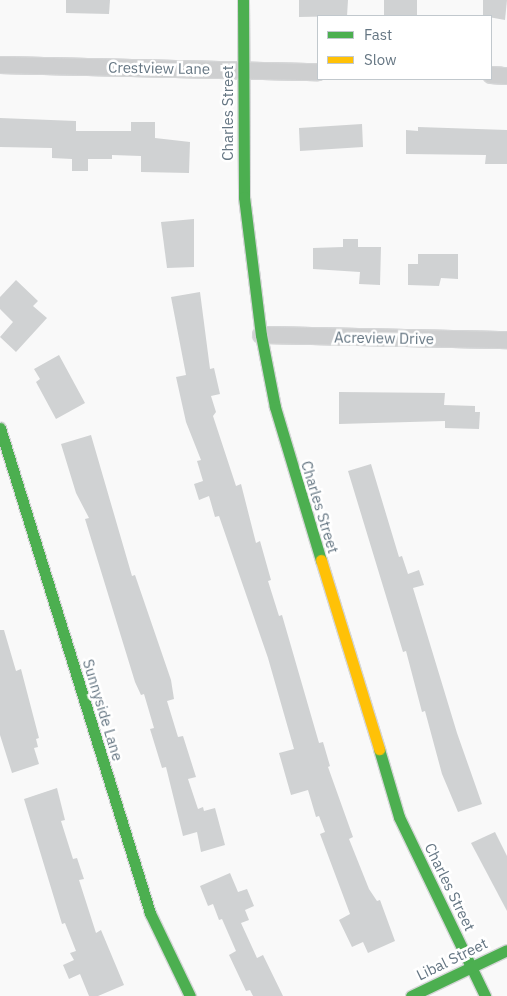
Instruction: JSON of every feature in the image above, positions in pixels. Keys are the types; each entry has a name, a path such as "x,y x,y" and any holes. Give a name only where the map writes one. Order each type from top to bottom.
{"street":[{"name":"Charles Street","path":"243,0 244,197 261,336 295,478 399,817 485,996"},
{"name":"Crestview Lane","path":"0,65 317,72"},
{"path":"492,75 507,76"},
{"name":"Acreview Drive","path":"261,336 507,340"},
{"name":"Sunnyside Lane","path":"0,428 150,913 190,996"},
{"name":"Libal Street","path":"411,996 507,950"}],"building":[{"path":"66,0 110,0 109,14 66,13"},
{"path":"299,0 348,0 347,15 299,17"},
{"path":"384,0 417,0 417,15 384,15"},
{"path":"483,0 507,0 505,20 492,18 492,15 483,15"},
{"path":"0,118 76,121 76,131 131,131 131,122 155,122 155,138 190,142 189,173 141,172 141,156 112,155 112,159 88,159 88,171 72,171 72,159 52,158 52,148 0,147"},
{"path":"362,124 363,147 300,151 299,128"},
{"path":"418,127 507,130 507,164 485,164 486,155 406,154 406,130 418,131"},
{"path":"194,219 194,267 167,268 161,222"},
{"path":"343,239 358,239 358,247 381,247 380,285 359,284 360,272 313,269 313,248 343,247"},
{"path":"418,254 458,254 458,279 441,278 439,286 408,285 408,264 418,264"},
{"path":"16,280 38,301 33,306 47,318 16,352 0,337 13,322 0,309 0,297"},
{"path":"200,292 210,369 214,368 220,394 211,396 216,412 213,416 236,486 241,484 256,543 260,541 271,580 268,581 279,616 282,615 319,743 323,742 330,766 328,767 353,837 349,839 369,889 377,901 380,900 395,941 368,953 363,942 352,947 339,920 350,914 320,834 325,832 319,816 316,817 308,790 291,795 279,753 294,749 268,658 219,516 215,517 209,496 199,500 194,484 203,481 197,461 201,460 186,422 176,377 186,375 171,297"},
{"path":"59,355 85,403 56,419 36,382 40,379 34,369"},
{"path":"339,392 445,393 444,405 475,406 475,412 480,412 479,429 445,428 445,421 339,424"},
{"path":"91,435 132,576 135,575 171,680 174,699 167,701 178,737 183,736 196,777 188,779 198,809 203,807 204,811 215,808 225,845 201,852 197,832 183,836 166,767 162,768 150,729 154,728 144,694 141,695 135,682 85,519 89,518 76,493 61,444"},
{"path":"371,464 399,557 402,556 408,574 419,570 424,585 413,588 457,733 482,804 458,812 442,774 425,711 422,712 406,651 403,652 348,471"},
{"path":"0,630 4,630 16,671 21,669 39,738 36,739 38,747 34,748 39,764 12,773 0,735"},
{"path":"57,788 65,820 61,821 73,859 77,858 84,879 79,880 96,933 101,930 124,985 98,996 89,996 80,974 69,979 63,965 74,960 70,953 76,951 65,923 62,924 24,799"},
{"path":"495,832 507,856 507,911 471,843"},
{"path":"230,873 238,892 247,889 254,906 245,910 249,920 241,923 257,958 263,955 283,996 253,996 250,990 246,991 229,955 236,951 222,919 219,920 213,904 208,906 200,886"}],"traffic: fast":[{"path":"243,0 244,197 261,335 275,407 321,560"},
{"path":"0,428 150,913 190,996"},
{"path":"379,749 399,817 485,996"},
{"path":"411,996 507,950"}],"traffic: slow":[{"path":"321,560 379,749"}]}
